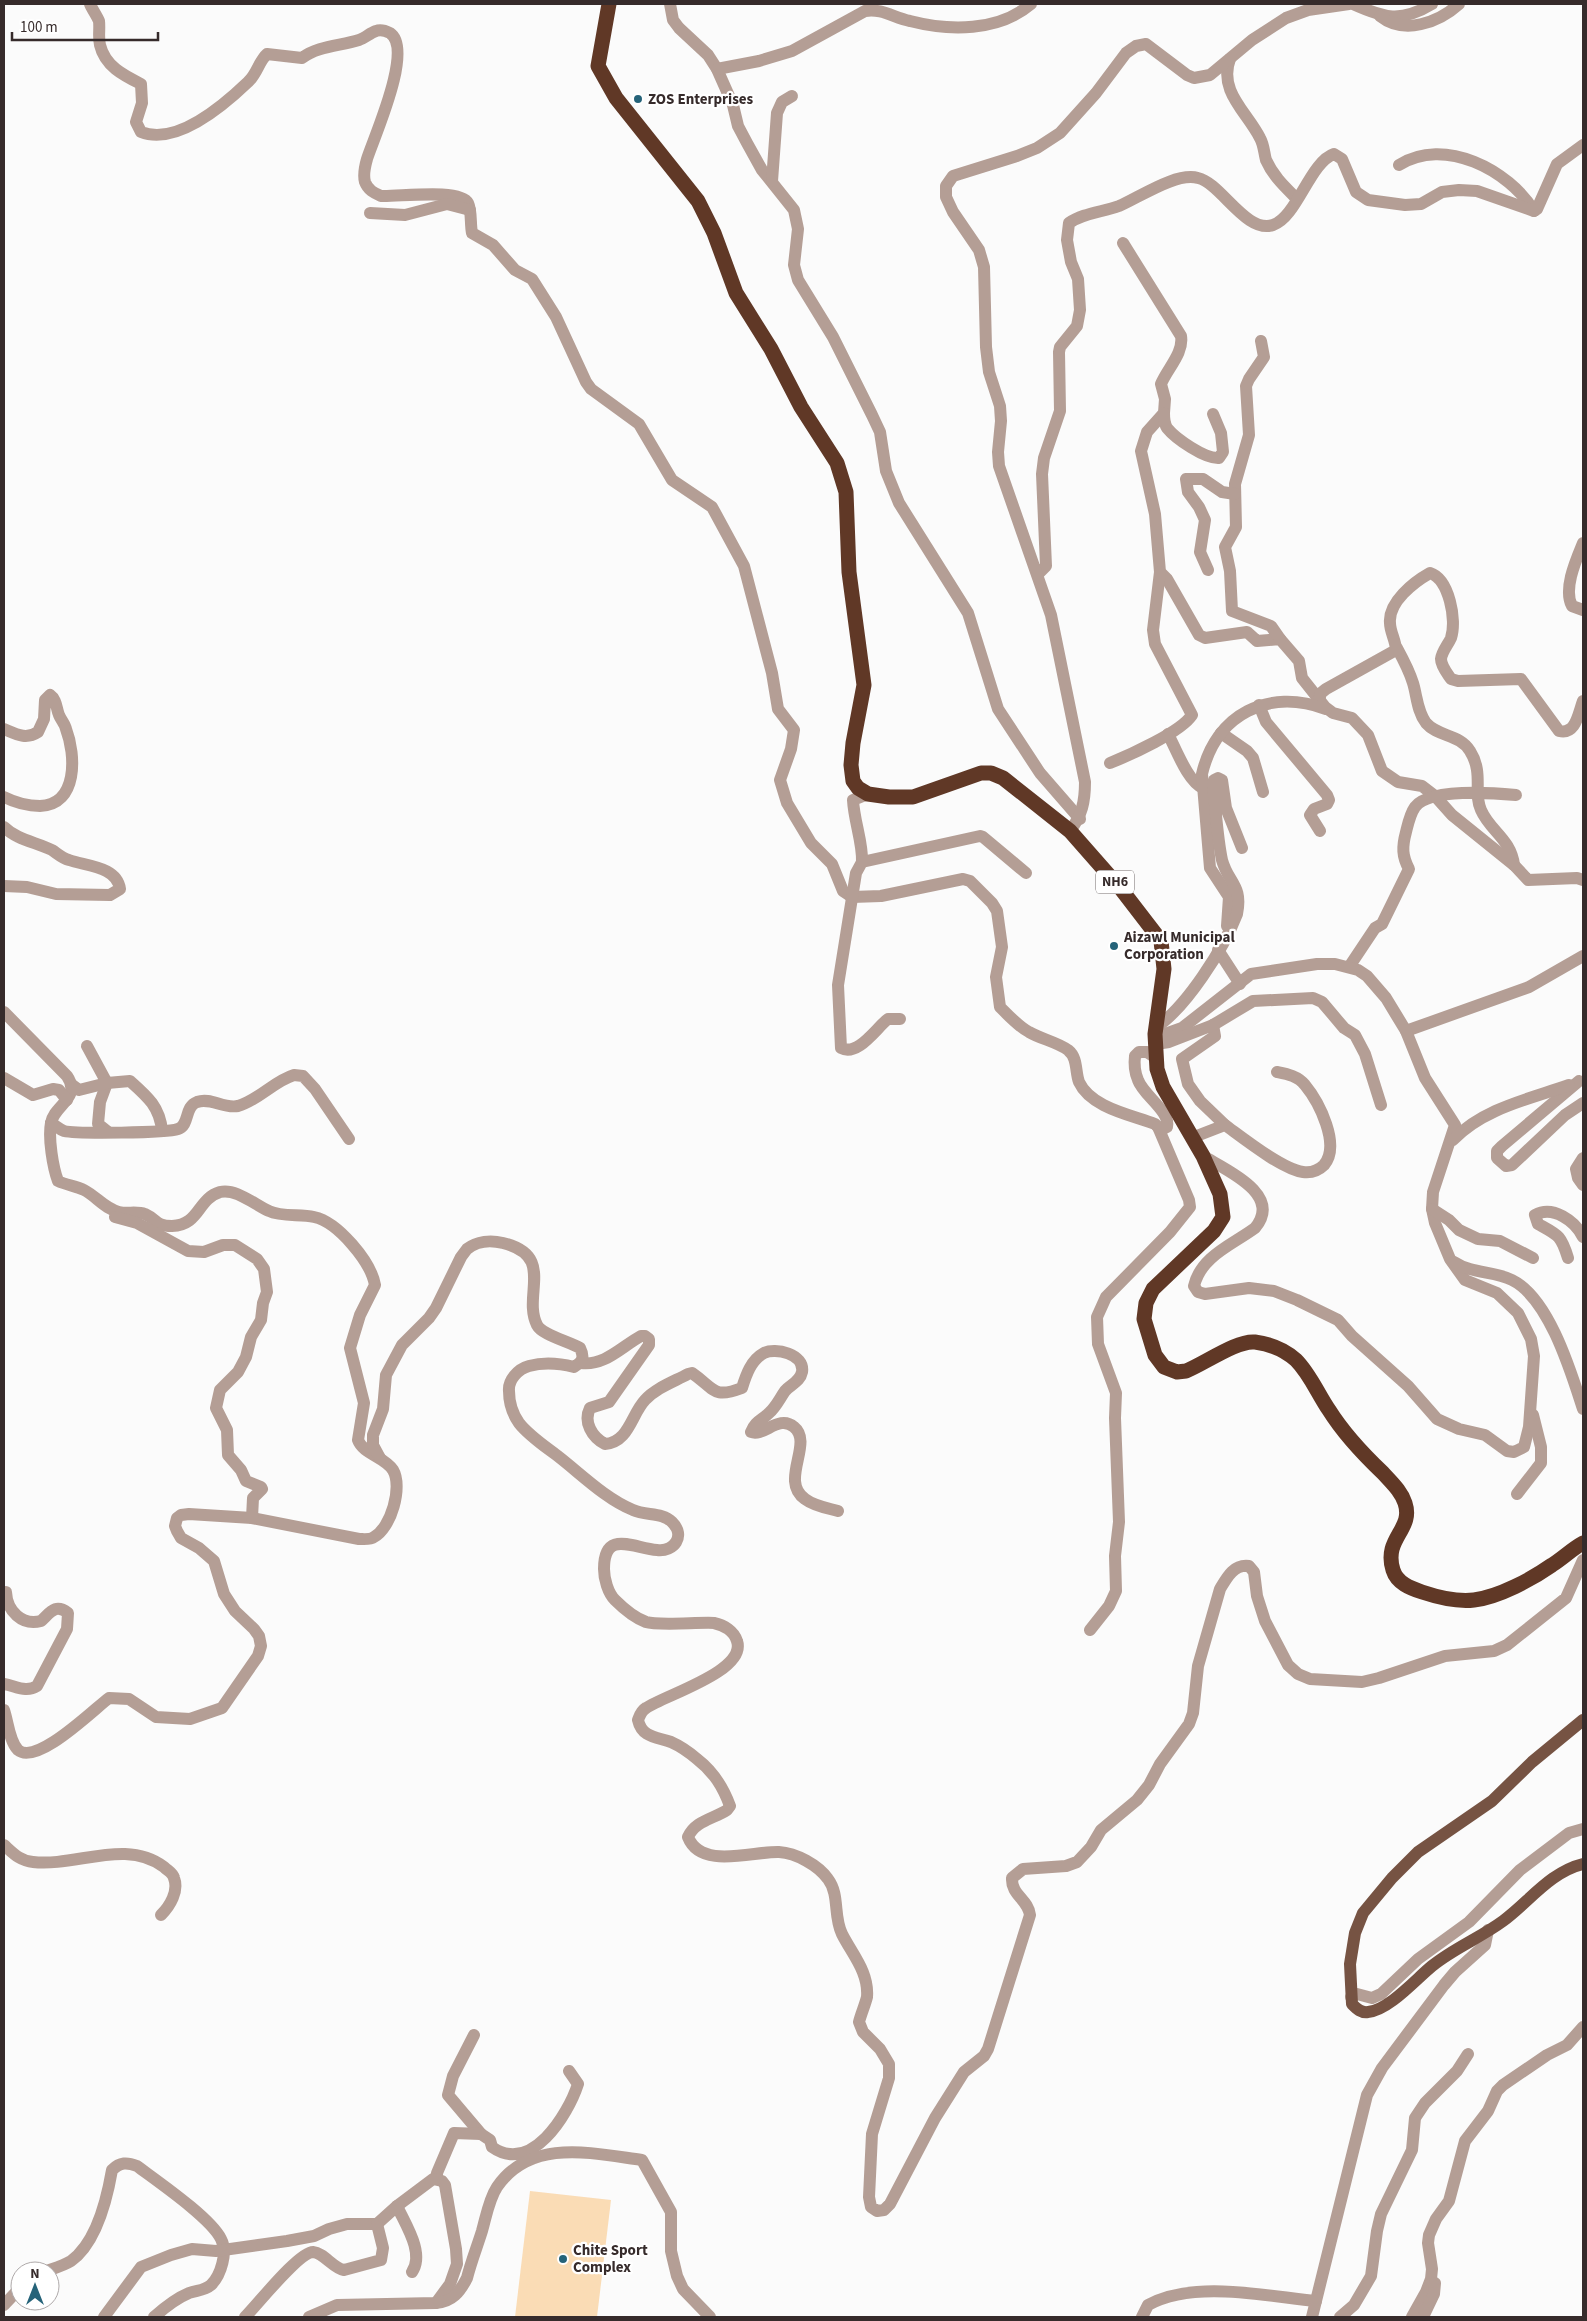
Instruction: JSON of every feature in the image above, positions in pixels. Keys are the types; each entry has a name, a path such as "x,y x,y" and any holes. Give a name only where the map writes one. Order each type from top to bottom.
{"highway":[{"path":"609,4 598,66 616,98 698,201 714,233 736,293 771,349 801,407 837,463 846,492 849,572 864,685 851,765 853,781 858,788 868,794"},
{"name":"NH6","path":"868,794 889,797 913,797 968,777 991,773 1003,778 1070,831 1121,889 1161,941 1164,969 1156,1041 1157,1069 1163,1087 1204,1156 1220,1194 1223,1217 1214,1231 1154,1289 1146,1303 1144,1319 1148,1335 1155,1355 1164,1367 1177,1372 1186,1372 1238,1346 1253,1342 1281,1349 1296,1360 1349,1438 1397,1488 1404,1501 1408,1513 1404,1526 1392,1545 1390,1560 1394,1573 1401,1583 1413,1589 1451,1599 1472,1600 1486,1598 1530,1579 1583,1543"}],"main road":[{"path":"1583,1720 1532,1762 1492,1801 1418,1852 1392,1878 1362,1913 1355,1932 1350,1964 1352,2004 1359,2011 1366,2013 1375,2010 1407,1990 1431,1967 1457,1947 1503,1921 1558,1875 1583,1864"}],"street":[{"path":"90,4 99,21 100,43 103,54 111,65 123,75 141,84 142,103 136,122 141,132 150,135 174,132 210,114 248,82 268,54 302,58 310,52 343,45 376,30 385,30 393,35 398,44 395,71 385,113 366,162 365,182 372,192 382,196 450,194 462,197 467,201 470,210 472,233 493,245 515,270 532,279 545,297 591,389 639,424 672,480 712,507 744,566 772,672 778,709 794,730 791,749 780,780 787,803 811,843 832,864 843,891 852,897 880,896 964,879 970,881 992,903 997,911 1002,947 996,977 1000,1007 1028,1032 1068,1050 1076,1063 1077,1074 1082,1088 1111,1109 1150,1122 1158,1127 1168,1127 1167,1117 1138,1081 1134,1065 1135,1056 1139,1052 1147,1052 1156,1041 1171,1016 1204,974 1237,914 1239,900 1236,885 1222,860 1213,786 1214,780 1218,778 1222,780 1226,808 1242,848"},
{"path":"670,4 670,10 679,28 708,55 717,69 733,105 738,126 762,170 794,210 798,229 794,265 798,280 833,337 880,432 886,471 899,503 968,613 998,709 1040,773 1080,819"},
{"path":"717,69 759,61 792,51 865,10 877,10 908,21 942,27 962,28 1010,17 1031,4"},
{"path":"1070,831 1080,819 1085,801 1085,782 1051,615 999,466 1000,406 989,372 986,347 984,267 979,250 953,212 946,197 946,186 953,176 1018,156 1037,148 1060,133 1096,93 1126,53 1136,46 1143,44 1152,48 1178,70 1194,78 1210,75 1252,40 1286,18 1308,10 1349,4"},
{"path":"1353,4 1380,16 1392,18 1405,16 1432,4"},
{"path":"1380,16 1390,24 1416,25 1452,10 1458,4"},
{"path":"1230,59 1226,76 1230,93 1260,138 1267,162 1275,177 1297,199"},
{"path":"772,181 778,113 782,102 792,96"},
{"path":"1534,211 1537,209 1557,164 1583,145"},
{"path":"1038,574 1046,566 1042,474 1044,458 1060,411 1059,352 1060,347 1076,326 1080,310 1078,279 1071,262 1067,240 1069,223 1118,206 1180,179 1191,177 1203,180 1247,217 1261,225 1272,226 1278,222 1297,199 1324,160 1334,154 1342,159 1356,192 1368,200 1405,206 1421,204 1442,192 1458,190 1477,191 1534,211"},
{"path":"1399,165 1418,155 1454,157 1482,164 1522,195 1534,211"},
{"path":"370,213 405,215 447,204 470,210"},
{"path":"1123,243 1182,336 1180,350 1161,384 1167,427 1175,435 1208,457 1219,458 1223,452 1221,433 1212,414"},
{"path":"1261,341 1264,357 1246,386 1248,435 1235,484 1236,527 1225,547 1230,572 1231,608 1235,613 1262,621 1271,626 1299,661 1302,678 1329,710"},
{"path":"1110,763 1168,734 1188,720 1192,712 1155,644 1153,630 1160,572 1155,514 1141,451 1147,432 1164,413"},
{"path":"1208,570 1200,552 1205,520 1199,507 1188,492 1186,479 1203,479 1222,492 1235,494"},
{"path":"1583,543 1572,576 1569,601 1572,606 1583,610"},
{"path":"1160,572 1167,579 1201,637 1247,632 1257,641 1280,638"},
{"path":"1514,865 1508,846 1481,811 1477,768 1470,750 1454,736 1433,729 1426,723 1421,714 1409,671 1397,648 1390,624 1390,616 1405,592 1414,583 1430,573 1437,575 1444,583 1449,596 1452,625 1451,637 1441,656 1441,662 1451,679 1458,681 1521,679 1559,731 1571,730 1583,702"},
{"path":"1319,700 1321,693 1395,651 1397,648"},
{"path":"4,729 18,736 27,736 38,732 44,719 45,700 50,695 67,729 71,746 71,765 69,786 65,796 55,803 32,806 15,803 4,797"},
{"path":"1226,936 1229,896 1210,868 1202,774 1205,762 1221,733 1241,713 1259,705 1284,702 1312,704 1352,718 1368,735 1380,767 1386,774 1398,782 1422,786 1435,796 1452,815 1514,865 1528,880 1577,878 1583,880"},
{"path":"1259,705 1266,722 1327,794 1329,800 1326,804 1314,809 1310,815 1320,831"},
{"path":"1221,733 1247,751 1253,758 1263,792"},
{"path":"1168,734 1187,773 1197,786 1203,788"},
{"path":"1349,967 1375,928 1382,924 1409,869 1404,859 1403,844 1415,807 1423,800 1435,796 1479,793 1516,795"},
{"path":"868,794 853,800 854,820 862,862 856,873 838,985 841,1048 851,1049 868,1040 888,1019 895,1017 900,1019"},
{"path":"4,827 15,836 28,840 59,856 107,871 115,878 120,889 110,895 56,894 28,887 4,886"},
{"path":"862,862 980,836 1011,858 1026,873"},
{"path":"1218,950 1240,984"},
{"path":"1406,1031 1530,987 1583,956"},
{"path":"1156,1041 1168,1033 1182,1028 1251,974 1317,964 1349,967 1368,976 1386,998 1406,1031 1425,1078 1454,1122 1455,1130 1433,1192 1432,1209 1435,1223 1450,1259 1465,1280 1497,1293 1518,1313 1531,1339 1534,1356 1526,1443 1520,1451 1507,1451 1485,1435 1459,1429 1437,1419 1408,1386 1352,1336 1338,1320 1297,1300 1262,1289 1249,1288 1205,1294 1198,1292 1194,1286 1195,1280 1204,1262 1255,1228 1263,1213 1261,1198 1248,1184 1204,1156"},
{"path":"1156,1041 1169,1042 1213,1025 1253,1001 1302,998 1318,1000 1334,1014 1344,1028 1355,1035 1365,1054 1381,1105"},
{"path":"4,1012 67,1076 71,1084 72,1090 67,1100 56,1112 51,1123 53,1161 58,1181 84,1190 118,1212 146,1214 158,1224 184,1225 192,1220 212,1195 222,1192 242,1196 271,1212 315,1217 334,1226 349,1242 368,1268 375,1283 354,1331 350,1348 364,1404 358,1443 380,1458 394,1471 397,1488 392,1512 380,1534 375,1537 359,1539 252,1518 182,1515 175,1522 177,1532 181,1538 199,1548 214,1561 224,1594 235,1611 254,1629 260,1641 258,1656 222,1708 190,1719 174,1719 156,1717 129,1699 109,1698 72,1729 48,1745 29,1753 23,1752 15,1746 4,1710"},
{"path":"1213,1025 1215,1036 1182,1060 1188,1084 1200,1101 1225,1125 1247,1142 1293,1169 1314,1172 1321,1168 1330,1153 1328,1130 1305,1085 1290,1075 1277,1072"},
{"path":"87,1046 107,1083 100,1102 98,1124 108,1132"},
{"path":"51,1123 64,1131 162,1131 179,1128 183,1126 189,1109 194,1104 208,1101 226,1107 235,1106 250,1101 294,1075 307,1079 349,1139"},
{"path":"4,1078 33,1095 53,1089 60,1090 67,1100"},
{"path":"71,1084 79,1090 107,1083 130,1081 144,1092 156,1108 162,1131"},
{"path":"1451,1142 1468,1126 1482,1117 1581,1081"},
{"path":"1581,1081 1502,1146 1497,1152 1497,1158 1506,1166 1512,1165 1565,1115 1583,1103"},
{"path":"1194,1137 1225,1125"},
{"path":"1090,1630 1109,1606 1116,1590 1115,1556 1119,1522 1115,1418 1116,1393 1098,1344 1097,1316 1106,1297 1170,1232 1190,1207 1190,1200 1158,1127"},
{"path":"1583,1158 1576,1169 1578,1178 1583,1185"},
{"path":"106,1206 108,1212 115,1217 138,1223 188,1251 204,1252 222,1245 235,1245 257,1259 264,1269 268,1292 263,1303 261,1320 251,1337 246,1357 238,1372 220,1390 216,1408 228,1430 228,1455 241,1470 246,1481 261,1487 262,1490 253,1498 252,1518"},
{"path":"1432,1209 1449,1220 1459,1230 1478,1239 1500,1241 1533,1258"},
{"path":"1568,1258 1562,1240 1554,1232 1538,1224 1535,1215 1541,1212 1556,1213 1573,1222 1583,1237"},
{"path":"380,1458 372,1435 382,1409 386,1375 402,1345 429,1318 461,1257 473,1244 501,1242 517,1247 528,1256 534,1270 533,1306 537,1326 550,1336 561,1338 580,1348 582,1353 581,1363"},
{"path":"1450,1259 1463,1268 1512,1279 1527,1291 1545,1315 1560,1342 1583,1409"},
{"path":"838,1511 811,1503 799,1493 794,1478 800,1436 795,1427 787,1423 776,1423 752,1433 755,1423 770,1413 785,1391 797,1382 802,1368 797,1358 779,1351 769,1351 762,1354 749,1369 742,1388 725,1395 715,1392 692,1373 688,1374 655,1391 637,1410 631,1423 619,1440 605,1444 590,1431 588,1413 590,1408 609,1402 649,1345 648,1336 640,1336 598,1362 590,1364 581,1363 574,1367 558,1363 526,1367 511,1380 508,1388 509,1403 519,1423 618,1503 634,1511 658,1515 671,1520 677,1528 679,1536 677,1543 670,1549 657,1550 631,1544 617,1544 608,1548 604,1554 604,1572 613,1598 623,1608 645,1621 714,1623 722,1625 736,1638 739,1647 738,1653 726,1666 704,1680 645,1708 638,1720 640,1727 646,1734 671,1742 697,1758 714,1774 723,1789 730,1806 727,1810 692,1829 688,1838 691,1846 703,1852 728,1858 781,1852 798,1857 827,1877 834,1888 838,1924 860,1963 866,1985 865,2003 859,2022 862,2032 880,2049 889,2064 889,2078 872,2134 869,2197 872,2207 877,2211 884,2210 890,2204 905,2171 964,2072 984,2056 988,2049 1030,1915 1028,1905 1016,1894 1012,1878 1023,1869 1066,1866 1077,1862 1091,1847 1101,1830 1137,1800 1150,1785 1160,1764 1189,1724 1193,1713 1198,1666 1220,1589 1226,1578 1236,1568 1242,1565 1249,1566 1254,1572 1257,1596 1265,1621 1288,1665 1298,1674 1310,1679 1362,1682 1444,1656 1494,1651 1507,1645 1566,1598 1583,1560"},
{"path":"1517,1494 1540,1466 1542,1460 1530,1400"},
{"path":"4,1684 24,1690 37,1686 67,1629 68,1619 68,1613 58,1608 52,1610 41,1621 29,1623 22,1620 12,1612 6,1592"},
{"path":"1351,1997 1357,1994 1372,1998 1381,1994 1418,1959 1469,1922 1520,1870 1569,1833 1583,1829"},
{"path":"4,1845 15,1856 32,1862 108,1855 131,1855 146,1858 173,1874 177,1884 170,1902 161,1915"},
{"path":"1312,2317 1367,2095 1382,2068 1444,1985 1455,1972 1485,1945 1488,1930"},
{"path":"1412,2317 1431,2279 1432,2269 1428,2250 1432,2225 1449,2200 1454,2188 1465,2141 1488,2111 1497,2092 1503,2085 1539,2060 1567,2045 1583,2027"},
{"path":"474,2035 453,2076 448,2095 481,2134 490,2140 492,2147 505,2153 524,2151 540,2144 558,2124 578,2084 569,2071"},
{"path":"1340,2317 1354,2305 1372,2276 1375,2240 1381,2214 1412,2150 1415,2118 1425,2103 1457,2071 1468,2054"},
{"path":"436,2179 452,2135 457,2133 481,2134"},
{"path":"309,2317 337,2305 436,2303 449,2301 462,2287 496,2189 508,2174 532,2157 583,2152 642,2160 672,2212 671,2251 676,2276 683,2289 710,2317"},
{"path":"60,2266 74,2259 94,2232 102,2214 112,2170 120,2163 129,2163 137,2166 214,2228 220,2236 224,2250 220,2270 212,2284 204,2290 189,2294 154,2317"},
{"path":"104,2317 143,2266 192,2249 224,2250 314,2236 347,2224 377,2224 430,2180 436,2179 445,2185 457,2258 452,2280 436,2303"},
{"path":"397,2206 416,2252 416,2264 412,2272"},
{"path":"245,2317 292,2265 309,2253 315,2253 344,2270 381,2260 384,2256 383,2244 377,2224"},
{"path":"1423,2317 1434,2294 1435,2263 1428,2250"},
{"path":"1142,2317 1148,2305 1177,2293 1217,2292 1316,2301"}],"shaded area":[{"name":"Chite Sport Complex","path":"530,2191 611,2200 597,2317 515,2317"}],"place":[{"name":"ZOS Enterprises","path":"638,99"},
{"name":"Aizawl Municipal Corporation","path":"1114,946"},
{"name":"Chite Sport Complex","path":"563,2259"}]}
